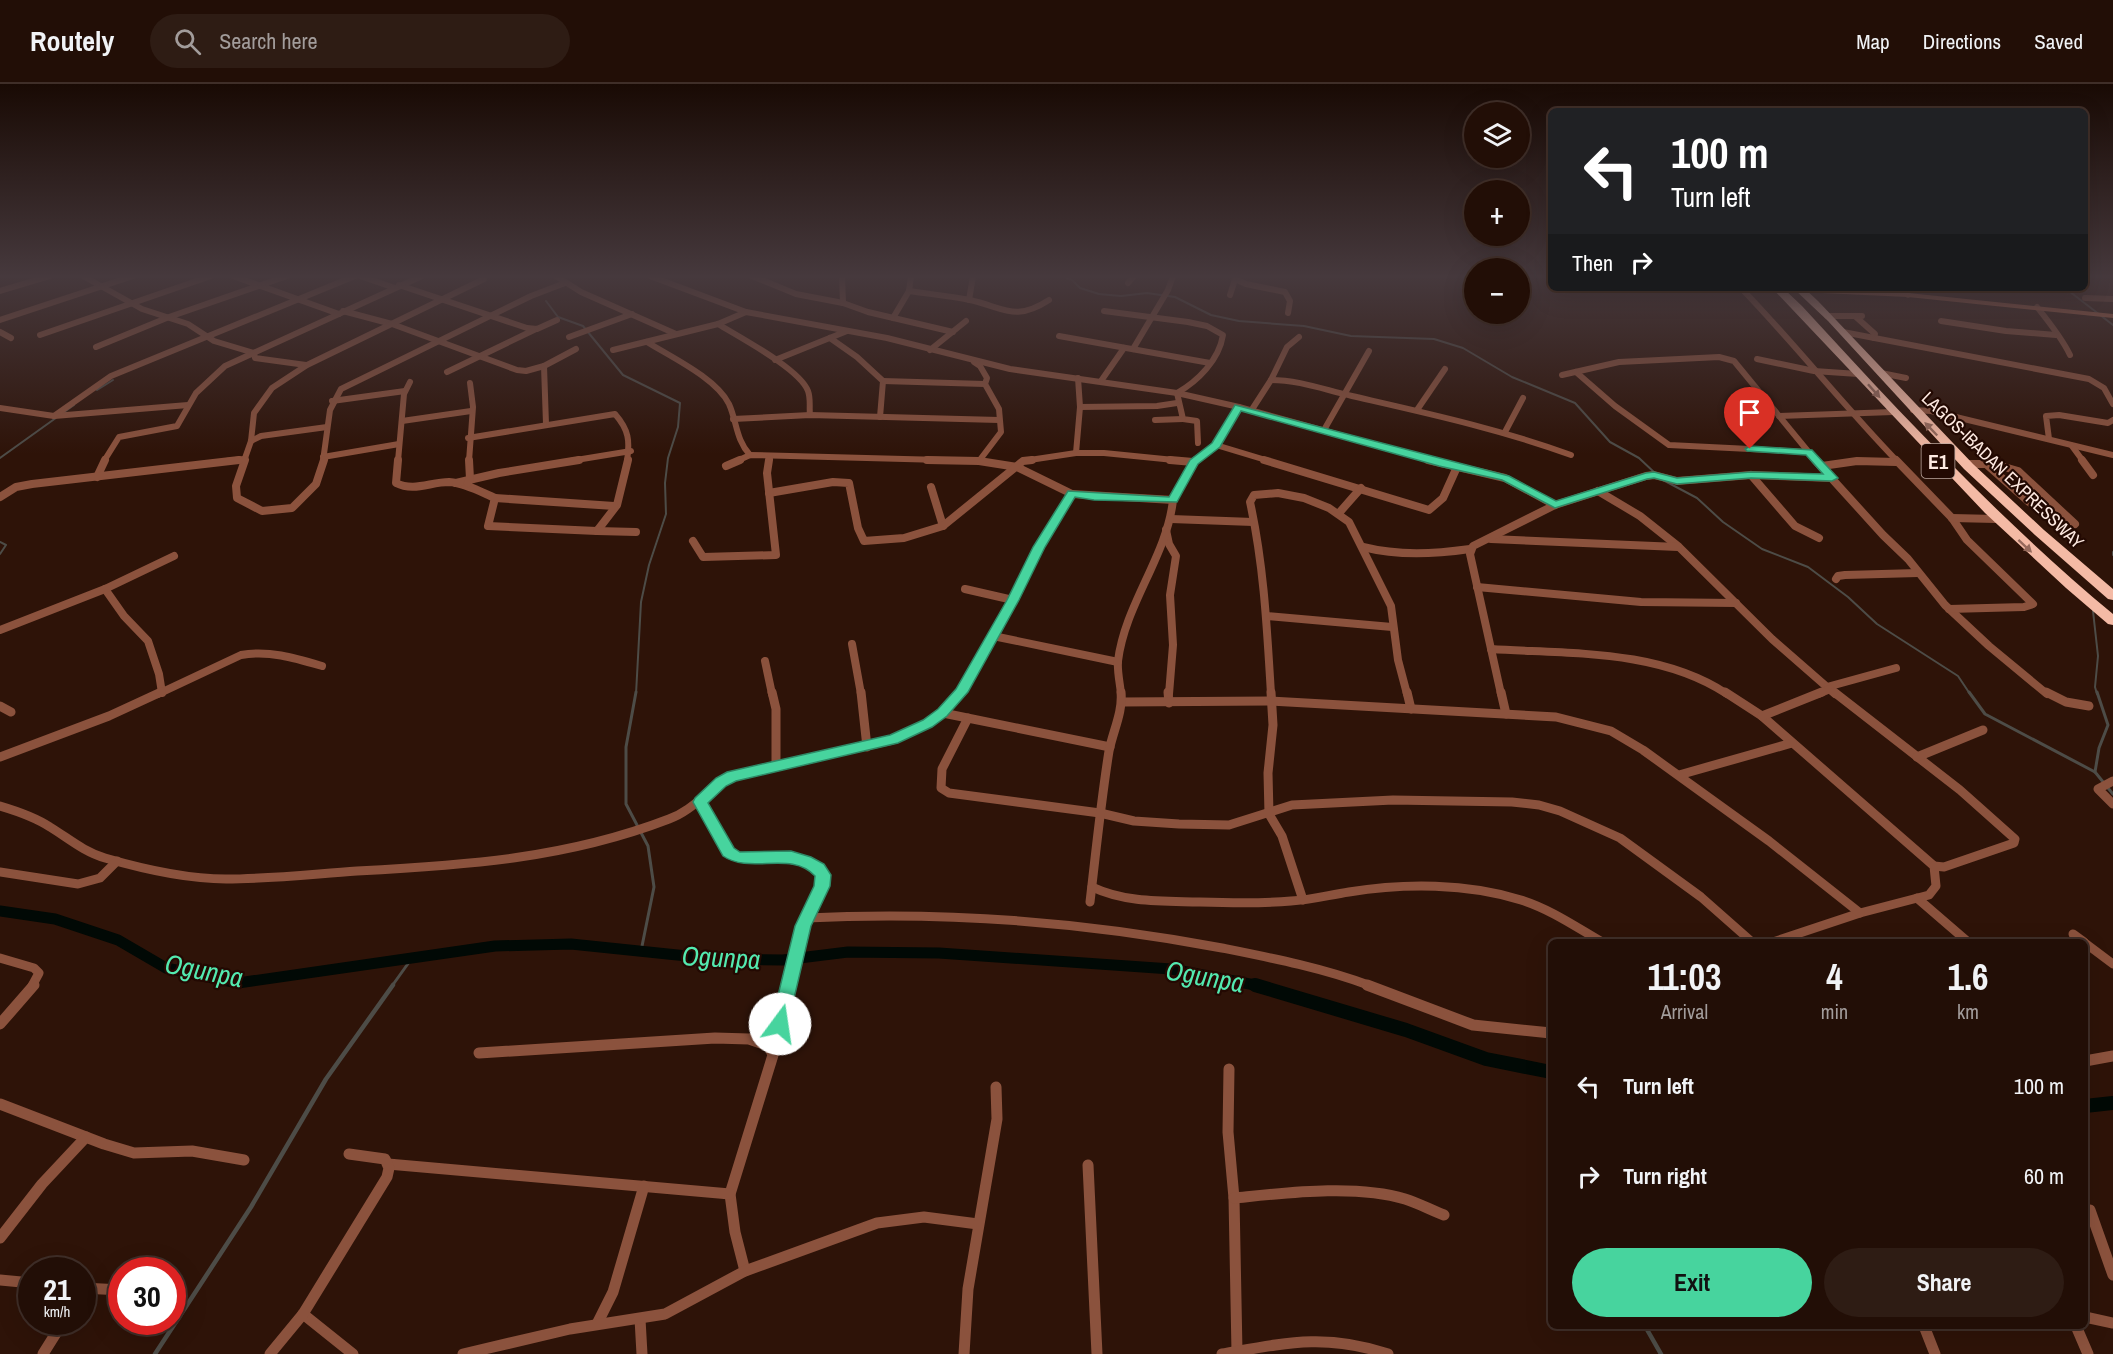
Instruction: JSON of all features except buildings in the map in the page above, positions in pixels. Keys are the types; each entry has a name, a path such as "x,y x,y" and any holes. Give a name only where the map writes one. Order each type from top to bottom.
{"highway":[{"name":"LAGOS-IBADAN EXPRESSWAY","path":"1823,335 1996,519 2113,621"},
{"name":"LAGOS-IBADAN EXPRESSWAY","path":"1846,335 1913,410 2016,513 2113,596"}],"street":[{"path":"6,335 11,338"},
{"path":"96,346 123,335"},
{"path":"97,477 115,440 124,435 177,426 196,393 225,366 292,335"},
{"path":"369,335 307,365 272,388 256,408 250,441 236,486 237,498 256,509 271,511 292,508 318,480 332,401 348,384 448,335"},
{"path":"421,335 517,370 544,366 576,349"},
{"path":"447,372 524,335"},
{"path":"569,337 574,335"},
{"path":"613,350 671,335"},
{"path":"736,335 795,375 808,390 810,415"},
{"path":"775,360 837,335"},
{"path":"866,335 974,362 1177,393 1239,407 1512,480 1555,505"},
{"path":"930,350 949,335"},
{"path":"1133,349 1141,335"},
{"path":"1183,419 1182,412 1176,403 1177,393 1200,376 1220,347 1223,335"},
{"path":"1785,335 1853,415 1952,518 1967,540 2033,604 2024,607 1949,609"},
{"path":"1860,335 2089,379 2102,384 2113,404"},
{"path":"2049,335 2056,336 2064,342 2070,355"},
{"path":"54,416 93,386 111,376 207,336 221,343 254,353"},
{"path":"1059,336 1210,363"},
{"path":"1251,411 1271,380 1287,347 1299,337"},
{"path":"830,338 857,357 884,381 985,384"},
{"path":"647,342 718,389 726,397 737,439 750,455"},
{"path":"1101,381 1124,348"},
{"path":"1324,430 1369,351"},
{"path":"254,353 255,358 307,365"},
{"path":"1562,375 1619,362 1667,358 1728,358 1742,368 1809,452 1883,535 1908,559 1949,609 1989,646 2048,694 2066,702 2089,706"},
{"path":"1757,359 1814,371 1858,374"},
{"path":"974,362 980,366 987,378 985,384 999,409 1001,432 979,461"},
{"path":"544,366 546,424"},
{"path":"1417,410 1445,369"},
{"path":"1576,372 1615,406 1669,445 1809,452"},
{"path":"1881,373 1906,378"},
{"path":"1076,453 1080,407 1078,378"},
{"path":"1271,380 1292,380 1346,395 1417,410 1505,432 1571,455"},
{"path":"879,417 884,381"},
{"path":"410,382 405,392 395,477 399,485 416,487 436,483 456,483 631,451"},
{"path":"466,487 470,479 468,438 473,396 470,383"},
{"path":"332,401 405,392"},
{"path":"1505,432 1523,398"},
{"path":"1080,407 1157,406 1176,403"},
{"path":"0,408 54,416 188,405"},
{"path":"1090,902 1110,747 1122,702 1118,662 1133,607 1171,519 1173,500 1193,462 1216,445 1239,407"},
{"path":"1913,410 1931,411 2113,455"},
{"path":"402,421 471,411"},
{"path":"1779,416 1893,412"},
{"path":"468,438 615,414 628,429 631,451 625,463 619,500 597,531"},
{"path":"733,419 810,415 999,420"},
{"path":"2049,439 2046,416 2059,415 2108,423 2113,420"},
{"path":"1155,420 1183,419 1197,422 1198,443"},
{"path":"250,441 261,436 327,426"},
{"path":"323,458 399,444"},
{"path":"1216,445 1429,510 1435,508 1442,500 1457,467"},
{"path":"2072,446 2093,475"},
{"path":"769,493 833,482 849,483 854,497 860,535 864,541 904,537 943,526 1023,461 1076,453 1134,454 1193,462"},
{"path":"726,466 750,455 979,461 1017,467 1072,494 1104,498 1173,500"},
{"path":"693,541 703,557 776,555 767,473 770,456"},
{"path":"0,497 16,487 244,459"},
{"path":"1822,466 1857,461 1896,462"},
{"path":"1966,464 1985,463 2006,466 2018,471 2075,524"},
{"path":"1985,463 2050,516"},
{"path":"1363,547 1374,551 1407,553 1470,549 1555,505 1646,476 1654,475 1677,481 1751,475 1832,478"},
{"path":"1751,475 1795,526 1819,538"},
{"path":"456,483 495,498 614,506"},
{"path":"931,487 943,526"},
{"path":"1339,513 1361,488"},
{"path":"1491,649 1620,657 1686,673 1711,683 1762,716 1934,866 1944,867 2014,843 2015,839 1960,790 1829,688 1772,639 1679,547 1631,510 1598,491"},
{"path":"0,806 49,826 81,848 117,861 174,874 225,879 468,865 545,855 595,843 670,819 700,802 721,782 732,776 867,747 911,733 943,713 961,692 1013,600 1039,547 1072,494"},
{"path":"1304,900 1282,836 1269,814 1268,773 1273,725 1260,548 1250,498 1260,494 1309,500 1339,513 1349,522 1391,606 1398,660 1411,709"},
{"path":"495,498 488,526 636,532"},
{"path":"2041,510 2052,503"},
{"path":"1952,518 1996,519"},
{"path":"1171,519 1253,522"},
{"path":"1166,530 1169,544 1176,556 1170,595 1173,645 1168,682 1169,703"},
{"path":"1489,539 1679,547"},
{"path":"1470,549 1506,714"},
{"path":"0,630 105,589 174,556"},
{"path":"1836,579 1838,576 1845,575 1918,573"},
{"path":"1477,587 1641,602 1736,603"},
{"path":"105,589 124,616 148,641 159,674 162,693"},
{"path":"965,589 1013,600"},
{"path":"1266,616 1392,627"},
{"path":"993,636 1118,662"},
{"path":"852,644 859,678 867,747"},
{"path":"0,757 109,716 249,653 290,657 322,666"},
{"path":"765,661 776,709 776,767"},
{"path":"1762,716 1829,688 1896,668"},
{"path":"1122,702 1270,701 1506,714 1556,717 1611,731 1679,775 1860,914"},
{"path":"0,706 11,712"},
{"path":"943,713 1110,747"},
{"path":"968,718 945,761 939,781 941,788 949,793 1100,813 1154,823 1229,825 1292,805 1393,800 1512,802 1560,811 1620,838 1701,897 1749,939"},
{"path":"1917,757 1983,730"},
{"path":"1679,775 1792,743"},
{"path":"2113,781 2098,789 2101,795 2113,804"},
{"path":"700,802 729,852 736,857 746,859 791,857 806,861 823,875 822,886 804,922 780,1024 767,1044"},
{"path":"0,872 25,874 82,885 103,877 117,861"},
{"path":"1782,939 1929,895 1936,886 1934,866"},
{"path":"1092,887 1121,897 1223,903 1304,900 1372,890 1472,889 1522,900 1550,912 1597,939"},
{"path":"1917,898 1965,939"},
{"path":"804,922 846,916 1042,921 1149,934 1293,962 1360,982 1473,1025 1548,1033"},
{"path":"2073,934 2080,939"},
{"path":"2088,945 2113,964"},
{"path":"0,958 34,968 39,973 36,982 0,1024"},
{"path":"480,1053 599,1042 713,1038 742,1039 767,1044 773,1055 730,1194 735,1232 745,1271"},
{"path":"2088,1058 2113,1056"},
{"path":"1229,1069 1228,1132 1234,1198 1237,1352"},
{"path":"964,1354 968,1289 996,1130 996,1087"},
{"path":"0,1104 134,1153 192,1151 244,1160"},
{"path":"0,1238 42,1184 86,1137"},
{"path":"270,1354 303,1314 387,1177 388,1164 385,1159 349,1154"},
{"path":"388,1164 730,1194"},
{"path":"1088,1165 1097,1354"},
{"path":"597,1324 613,1292 644,1186"},
{"path":"1234,1198 1294,1192 1370,1193 1405,1199 1444,1215"},
{"path":"2090,1210 2113,1275"},
{"path":"463,1354 597,1324 640,1320 665,1314 745,1271 877,1223 924,1217 978,1224"},
{"path":"0,1280 18,1281"},
{"path":"303,1314 353,1354"},
{"path":"2088,1318 2113,1323"},
{"path":"640,1320 642,1354"},
{"path":"1925,1329 1935,1354"},
{"path":"2077,1329 2088,1354"},
{"path":"43,1354 55,1335"},
{"path":"1222,1354 1266,1350 1317,1340 1388,1354"}],"waterway":[{"path":"591,335 623,375 680,403 678,427 668,458 665,483 666,514 649,565 641,602 636,694"},
{"path":"1348,335 1434,339 1463,348 1512,377 1575,403 1610,442 1639,458 1656,474"},
{"path":"97,390 113,380"},
{"path":"0,458 74,405"},
{"path":"1663,480 1697,498 1723,522 1762,549 1808,567 1848,597 1877,624 1958,676 1970,694"},
{"path":"0,542 6,545 0,554"},
{"path":"2093,611 2098,656 2095,687 2097,694"},
{"path":"636,692 626,747 626,804 648,846 654,887 641,951"},
{"path":"1969,692 1985,714 2095,772"},
{"path":"2095,772 2099,748 2108,725 2097,692"},
{"path":"2095,772 2113,794"},
{"name":"Ogunpa","path":"0,911 55,919 118,940 166,968 238,983 495,946 571,944 716,959 783,960 848,952 939,953 1171,969 1255,985"},
{"path":"392,986 412,958"},
{"path":"155,1354 251,1207 326,1079 393,985"},
{"name":"Ogunpa","path":"1255,985 1260,986"},
{"name":"Ogunpa","path":"1255,985 1406,1030 1486,1059 1548,1071"},
{"name":"Ogunpa","path":"2088,1106 2113,1103"},
{"path":"1647,1329 1661,1354"}],"route":[{"path":"780,1024 803,926 822,886 823,875 806,861 791,857 746,859 736,857 729,852 700,802 721,782 732,776 893,740 928,724 943,713 961,692 1013,600 1039,547 1072,494 1173,500 1193,462 1216,445 1239,407 1443,464 1512,480 1555,505 1654,475 1677,481 1751,475 1832,478 1809,452 1750,449"}]}
